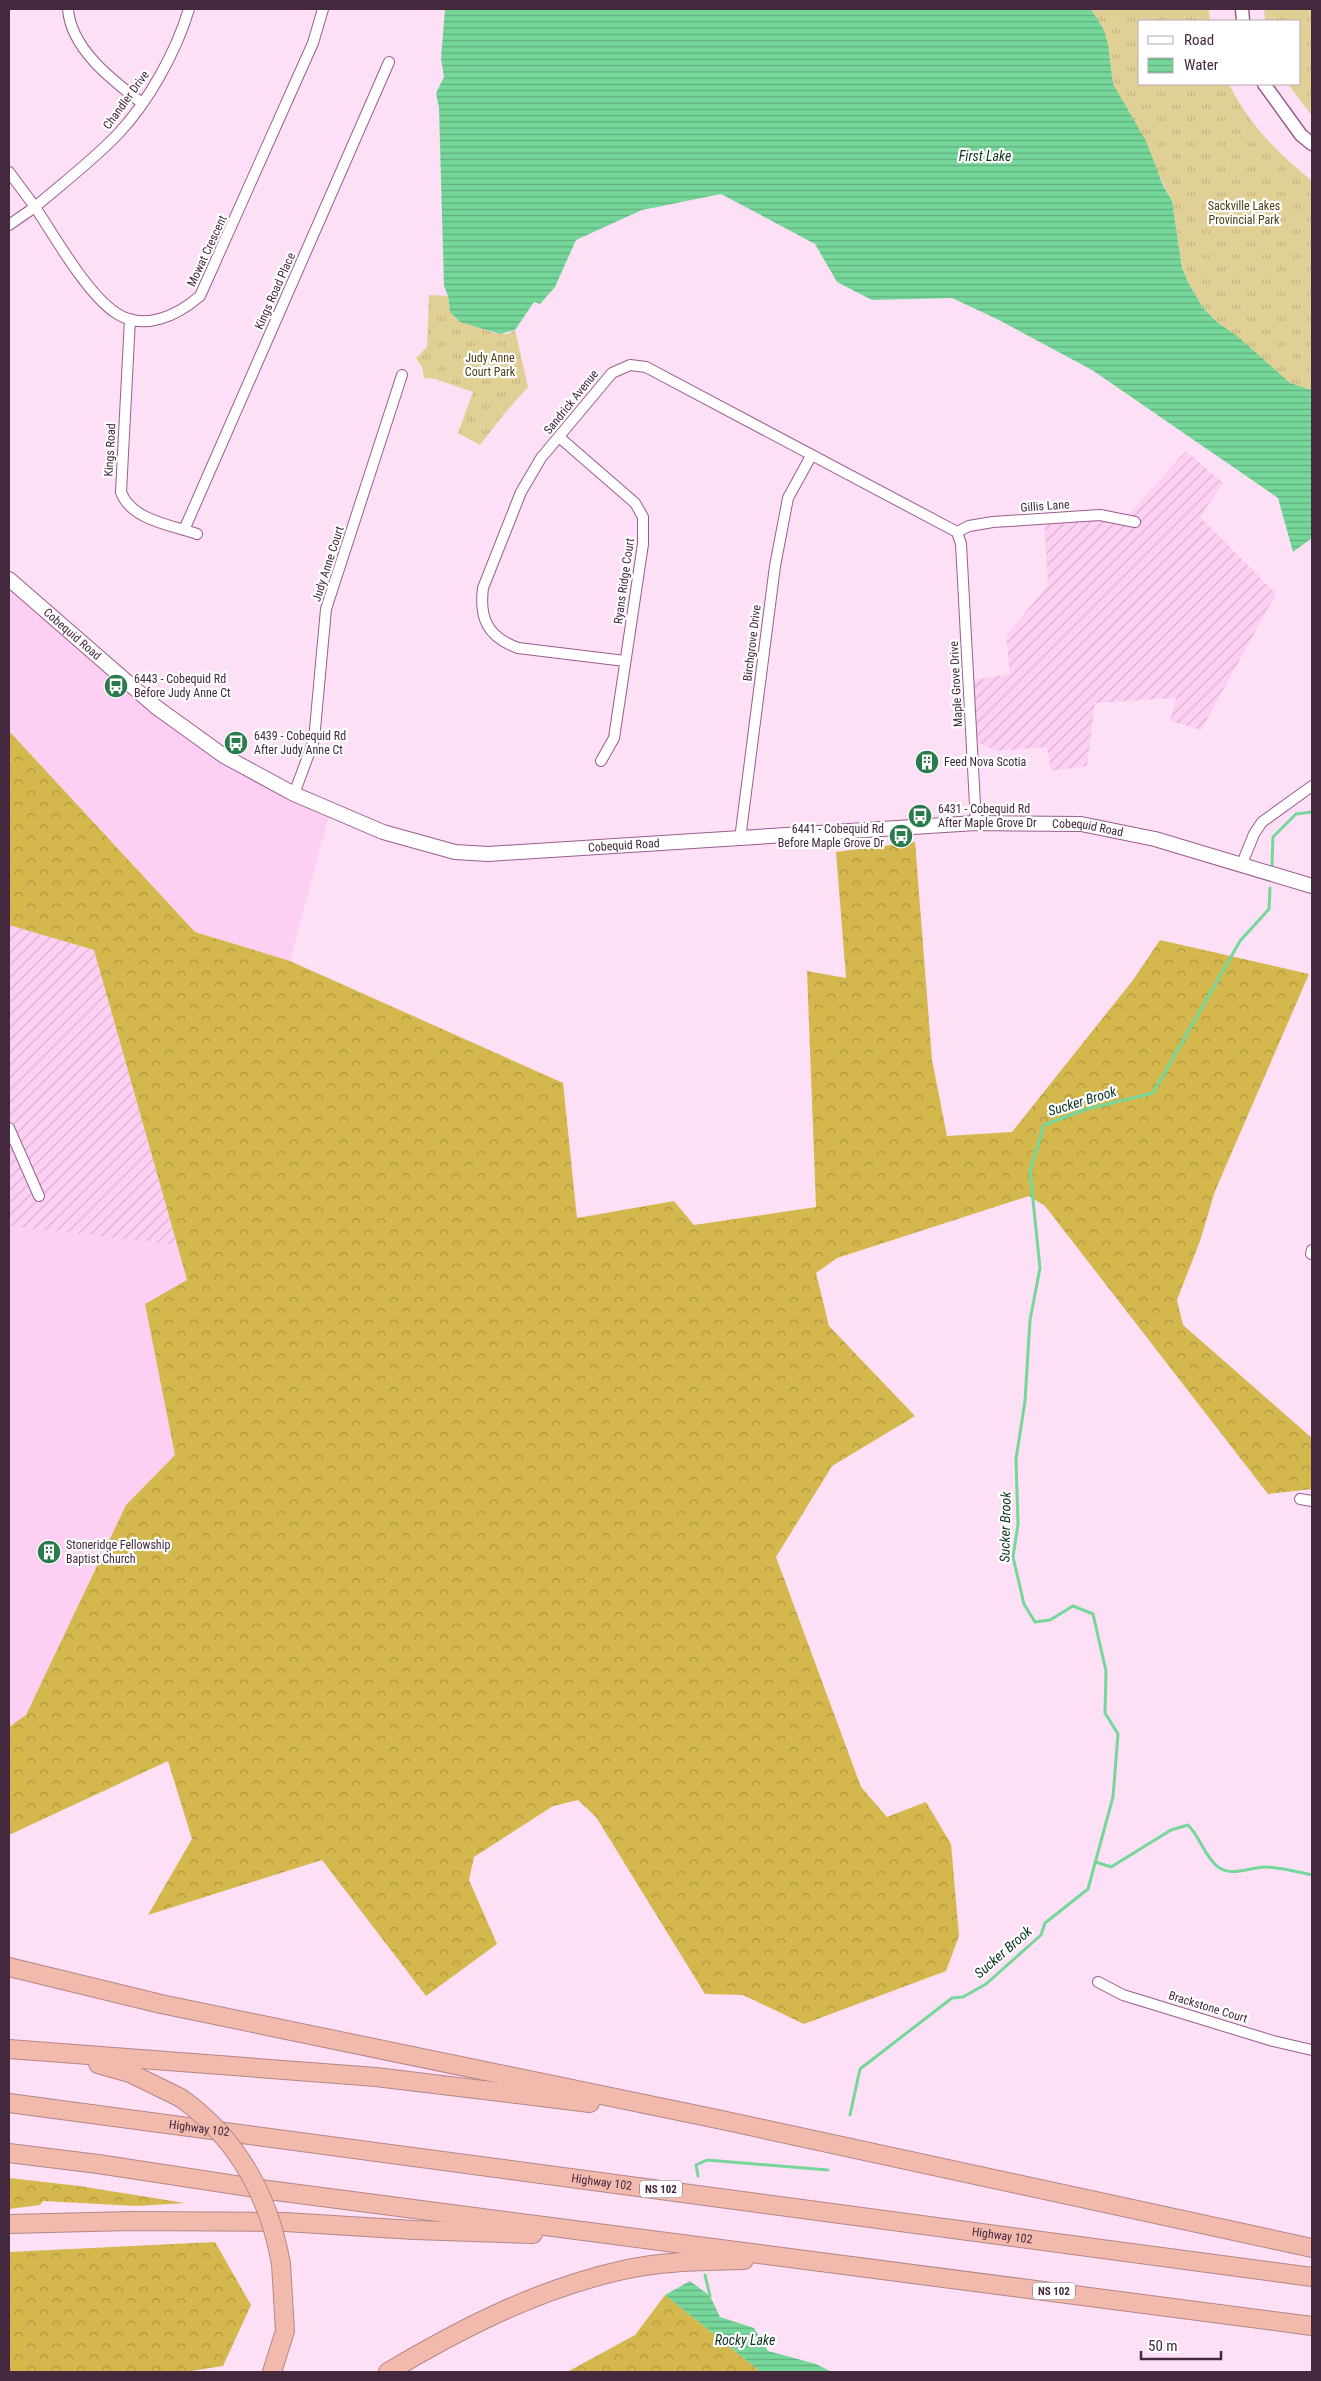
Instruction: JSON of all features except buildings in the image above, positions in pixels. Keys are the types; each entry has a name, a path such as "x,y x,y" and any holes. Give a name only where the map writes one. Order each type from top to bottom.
{"highway":[{"path":"13,1966 161,2004 722,2120 1312,2248"},
{"path":"11,2049 376,2077 722,2120"},
{"path":"11,2049 104,2065 130,2073 182,2098 217,2128 234,2148 251,2174 265,2203 276,2233 281,2264 285,2331 272,2372"},
{"name":"Highway 102","path":"9,2103 1312,2277"},
{"name":"NS 102","path":"9,2153 98,2164 268,2190 1312,2326"},
{"path":"9,2224 132,2221 285,2222 414,2230 648,2238"},
{"path":"388,2372 496,2313 558,2287 624,2269 675,2263 796,2259"}],"main road":[{"name":"Cobequid Road","path":"9,579 156,707 224,756 294,794 382,832 455,852 488,854 976,823 1081,824 1155,839 1312,886"}],"street":[{"path":"68,9 68,18 78,41 118,84 142,103"},
{"name":"Chandler Drive","path":"9,225 35,207 119,134 142,103 173,53 189,9"},
{"name":"Mowat Crescent","path":"9,172 94,292 116,314 130,319 160,320 187,306 200,296 208,282 313,43 323,9"},
{"name":"Kings Road Place","path":"184,530 389,62"},
{"path":"1265,85 1301,135 1312,144"},
{"name":"Kings Road","path":"130,319 121,492 124,500 134,510 197,534"},
{"name":"Sandrick Avenue","path":"625,661 518,648 505,644 492,634 484,619 481,603 483,588 521,492 541,458 612,373 621,367 639,365 958,532"},
{"name":"Judy Anne Court","path":"294,794 314,740 326,609 402,375"},
{"name":"Ryans Ridge Court","path":"559,437 635,503 643,517 643,544 614,738 602,761"},
{"name":"Birchgrove Drive","path":"740,839 775,566 788,498 810,456"},
{"name":"Gillis Lane","path":"958,532 968,526 993,522 1100,515 1135,522"},
{"name":"Maple Grove Drive","path":"958,532 961,544 976,823"},
{"path":"1241,866 1254,834 1262,822 1312,786"},
{"path":"9,1128 40,1196"},
{"path":"1300,1499 1312,1501"},
{"name":"Brackstone Court","path":"1098,1982 1123,1995 1273,2041 1312,2050"}],"shaded area":[{"path":"1186,451 1223,483 1200,517 1276,594 1201,730 1170,721 1176,698 1095,703 1087,766 1051,771 1047,747 996,751 976,742 974,680 1010,674 1006,636 1048,585 1044,519 1094,517 1119,525"},
{"path":"9,583 164,712 252,763 332,804 290,961 195,932 9,731"},
{"path":"9,925 94,950 177,1245 9,1226"},
{"path":"9,1226 177,1245 187,1280 173,1436 175,1455 126,1505 26,1715 9,1727"}],"green space":[{"name":"Sackville Lakes Provincial Park","path":"1091,9 1209,9 1210,20 1138,20 1138,85 1230,85 1246,113 1265,137 1312,181 1312,390 1290,383 1218,323 1203,308 1189,284 1182,268 1172,201 1113,84 1104,30"},
{"path":"1264,9 1312,9 1312,116 1289,85 1301,85 1301,20 1265,20"},
{"name":"Judy Anne Court Park","path":"429,295 448,296 449,308 456,319 494,333 507,334 515,330 528,387 480,445 458,433 473,392 435,379 424,378 422,367 416,358 427,347"},
{"path":"9,731 195,932 290,961 563,1083 577,1218 674,1201 694,1225 816,1207 807,971 846,978 836,852 915,842 932,1060 947,1136 1012,1132 1133,980 1160,940 1309,974 1215,1191 1200,1241 1177,1300 1183,1325 1312,1438 1312,1489 1268,1494 1045,1206 1029,1196 837,1258 816,1273 829,1326 915,1416 832,1466 776,1557 861,1787 887,1817 926,1802 951,1844 959,1936 946,1971 804,2024 743,1995 705,1994 596,1817 578,1800 553,1806 474,1857 469,1880 497,1944 426,1996 322,1860 148,1915 192,1839 168,1761 9,1835 9,1727 26,1715 126,1505 175,1455 145,1304 187,1280 94,950 9,925"},
{"path":"9,2178 79,2186 185,2203 136,2206 43,2201 40,2205 9,2209"},
{"path":"215,2242 251,2305 223,2366 185,2372 9,2372 9,2252"},
{"path":"665,2295 761,2372 567,2372 635,2335"}],"water":[{"name":"First Lake","path":"445,9 1091,9 1104,30 1108,44 1113,84 1146,141 1162,183 1172,201 1182,268 1189,284 1203,308 1218,323 1237,336 1290,383 1312,390 1312,538 1293,552 1278,498 1092,370 999,320 952,298 872,300 837,282 815,244 721,194 642,210 576,240 555,287 540,304 534,302 515,330 500,334 460,322 450,312 448,296 444,286 439,108 436,93 444,77 441,58"},
{"name":"Rocky Lake","path":"690,2281 710,2296 720,2317 754,2328 768,2351 816,2364 832,2372 761,2372 665,2295"}],"waterway":[{"name":"Sucker Brook","path":"1272,865 1273,837 1296,814 1312,812"},
{"name":"Sucker Brook","path":"850,2115 860,2069 952,1998 963,1997 986,1984 1041,1935 1045,1923 1088,1889 1113,1797 1118,1734 1105,1713 1106,1671 1093,1614 1073,1606 1050,1620 1035,1622 1024,1604 1013,1557 1018,1524 1016,1459 1025,1401 1030,1320 1040,1268 1030,1171 1044,1125 1087,1109 1153,1093 1240,941 1269,909 1270,888"},
{"path":"1096,1862 1111,1867 1171,1830 1188,1825 1209,1857 1222,1869 1234,1872 1260,1867 1272,1867 1312,1875"},
{"name":"Sucker Brook","path":"698,2176 696,2165 707,2160 828,2170"},
{"name":"Sucker Brook","path":"705,2275 710,2296"}],"place":[{"name":"6443 - Cobequid Rd Before Judy Anne Ct","path":"116,686"},
{"name":"6439 - Cobequid Rd After Judy Anne Ct","path":"236,743"},
{"name":"Feed Nova Scotia","path":"927,762"},
{"name":"6431 - Cobequid Rd After Maple Grove Dr","path":"920,816"},
{"name":"6441 - Cobequid Rd Before Maple Grove Dr","path":"901,836"},
{"name":"Stoneridge Fellowship Baptist Church","path":"49,1552"}]}
